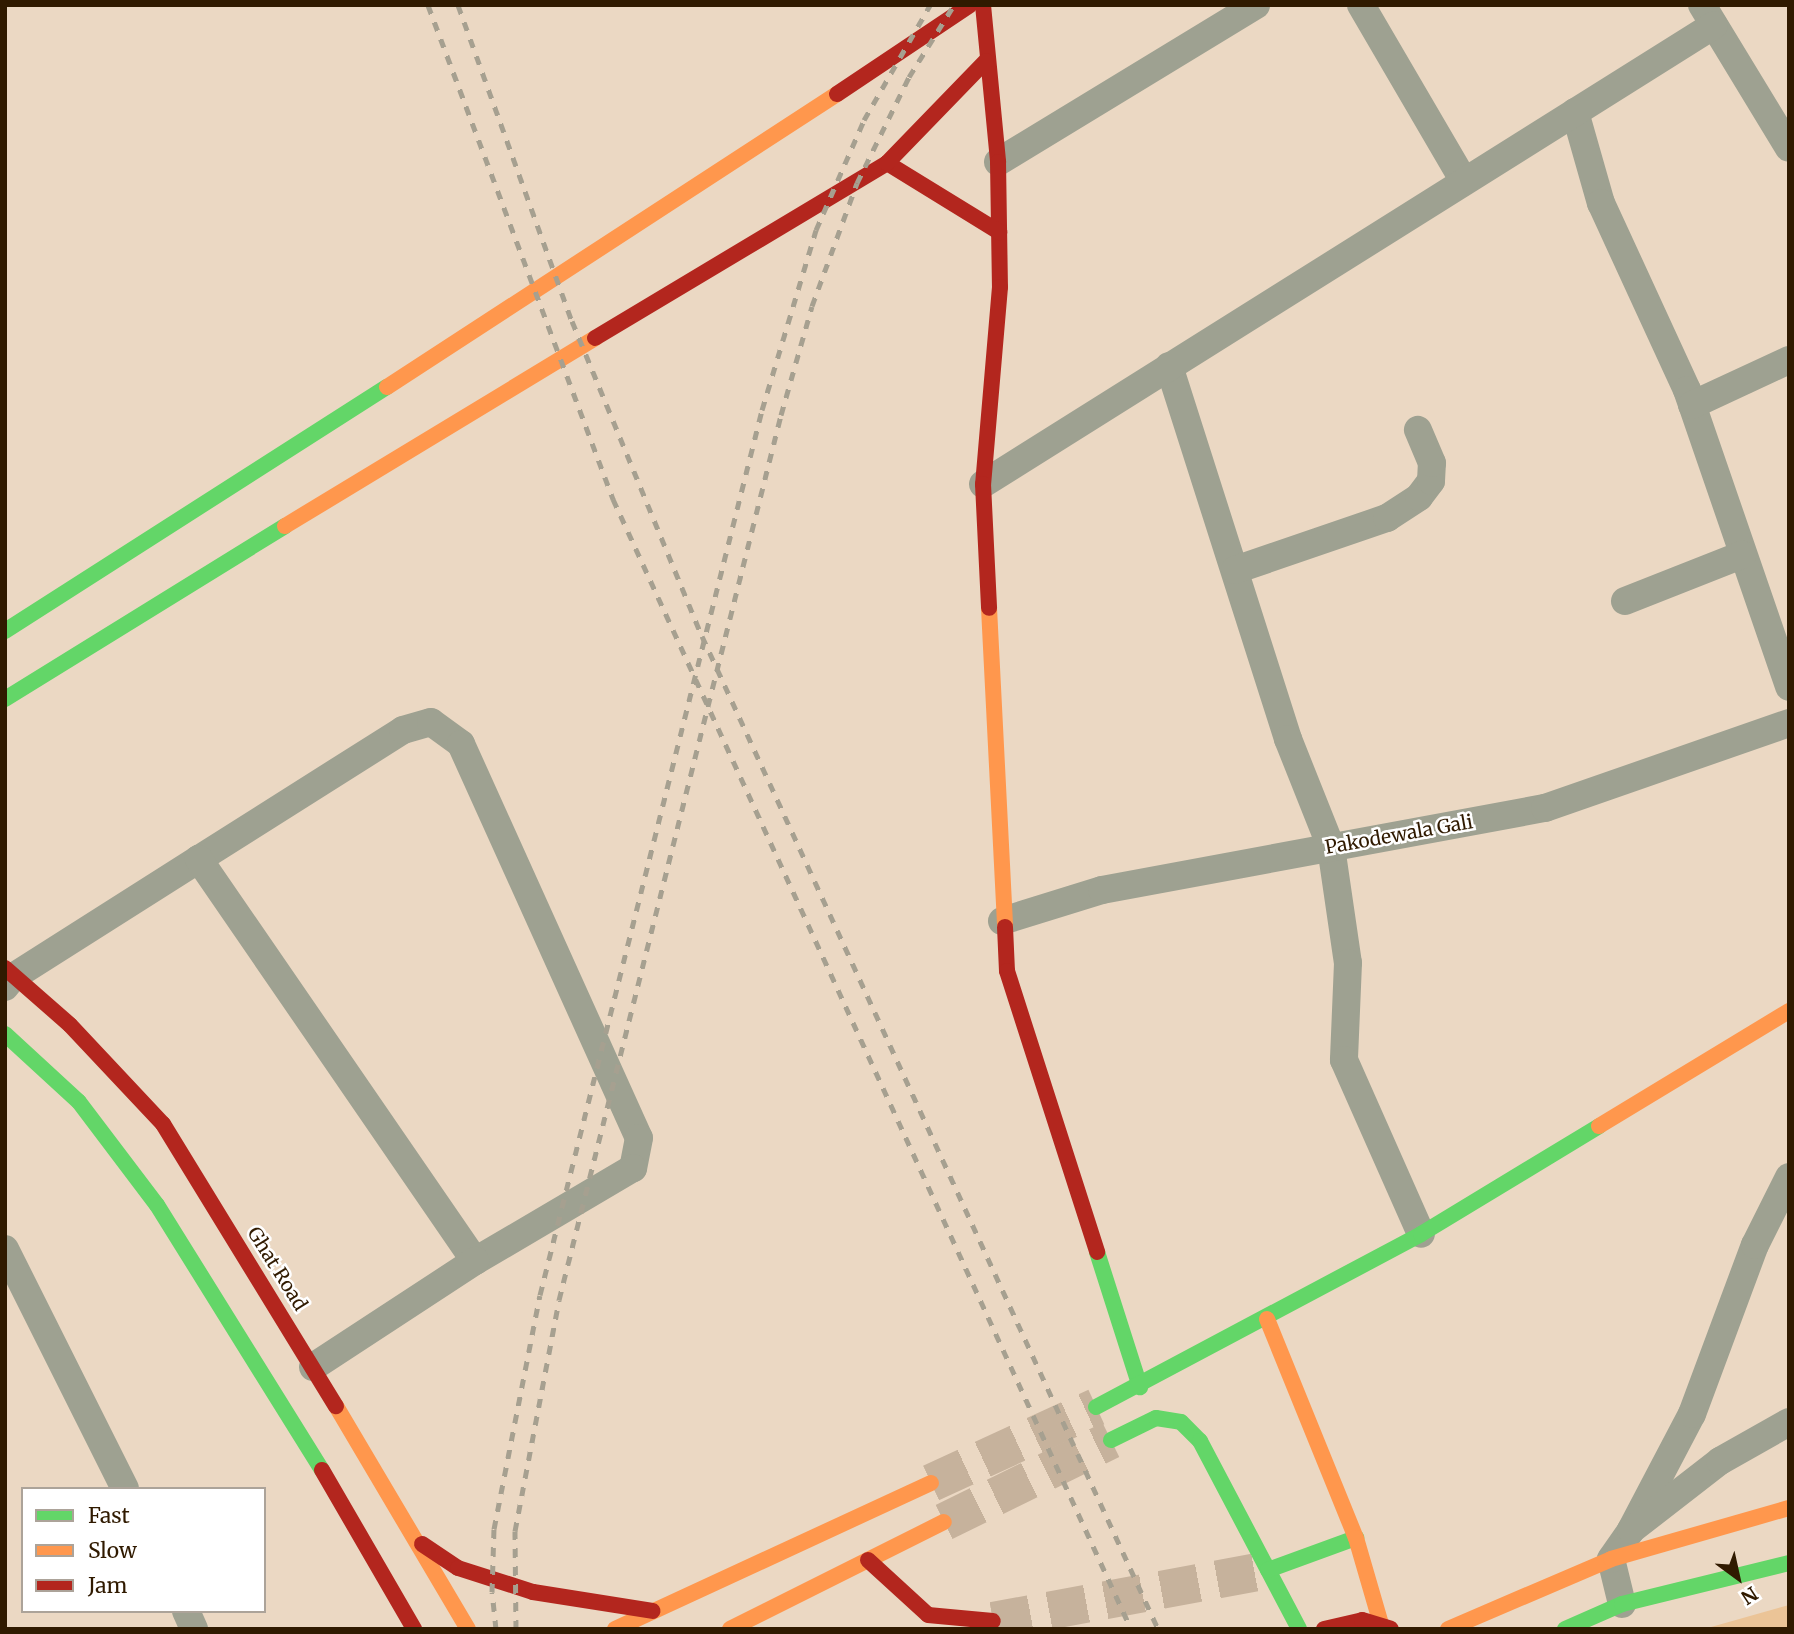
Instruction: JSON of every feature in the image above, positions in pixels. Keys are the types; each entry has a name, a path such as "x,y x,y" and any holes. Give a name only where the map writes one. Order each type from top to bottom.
{"main road":[{"path":"5,631 652,218 970,5"},
{"path":"983,5 986,61 998,162 1000,287 983,484 1002,921 1007,971 1140,1387"},
{"path":"5,699 385,464 887,163 986,61"},
{"path":"887,163 999,232"},
{"name":"Ghat Road","path":"8,977 70,1025 163,1124 420,1543 468,1629"},
{"path":"1096,1407 1140,1387 1421,1234 1789,1011"},
{"path":"5,1034 79,1102 157,1205 276,1390 414,1629"},
{"path":"1267,1319 1356,1538 1386,1626 1341,1622 1324,1629"},
{"path":"1111,1440 1156,1418 1181,1422 1200,1441 1299,1629"},
{"path":"615,1629 931,1483"},
{"path":"1448,1629 1611,1559 1789,1508"},
{"path":"730,1629 944,1522"},
{"path":"1268,1570 1356,1538"},
{"path":"420,1543 458,1568 533,1592 653,1611"},
{"path":"868,1560 928,1615 992,1621"},
{"path":"1565,1629 1622,1604 1789,1563"}],"street":[{"path":"998,162 1256,5"},
{"path":"1361,5 1464,181"},
{"path":"983,484 1575,112 1708,15 1789,148"},
{"path":"1575,112 1601,203 1692,405 1789,687"},
{"path":"1692,405 1789,360"},
{"path":"1169,366 1288,738 1331,847 1348,963 1343,1060 1421,1234"},
{"path":"1235,570 1387,518 1419,497 1431,481 1432,463 1418,430"},
{"path":"1625,601 1742,555"},
{"path":"8,977 403,730 431,722 461,744 639,1138 633,1168 475,1261 313,1367"},
{"name":"Pakodewala Gali","path":"1002,921 1102,890 1545,808 1789,723"},
{"path":"200,859 475,1261"},
{"path":"1622,1604 1611,1559 1631,1530 1692,1414 1755,1245 1789,1177"},
{"path":"5,1249 124,1487"},
{"path":"1631,1530 1720,1461 1789,1422"},
{"path":"187,1613 194,1629"}],"shaded area":[{"path":"1789,1605 1789,1629 1704,1629"}],"tunnel":[{"path":"931,1483 1096,1407"},
{"path":"944,1522 1111,1440"},
{"path":"993,1621 1268,1570"}],"railway":[{"path":"428,5 613,499 1131,1629"},
{"path":"458,5 572,321 702,636 1158,1629"},
{"path":"496,1629 492,1592 494,1529 540,1295 762,410 816,230 864,120 930,5"},
{"path":"516,1629 515,1531 559,1300 781,415 812,306 857,183 909,77 954,5"}],"traffic: fast":[{"path":"5,631 387,387"},
{"path":"5,699 285,526"},
{"path":"5,1034 79,1102 157,1205 322,1470"},
{"path":"1096,1407 1421,1234 1599,1126"},
{"path":"1097,1252 1140,1387"},
{"path":"1111,1440 1156,1418 1181,1422 1200,1441 1299,1629"},
{"path":"1268,1570 1356,1538"},
{"path":"1565,1629 1622,1604 1789,1563"}],"traffic: slow":[{"path":"387,387 837,94"},
{"path":"285,526 595,338"},
{"path":"989,608 1005,927"},
{"path":"1599,1126 1789,1011"},
{"path":"1267,1319 1356,1538 1381,1624"},
{"path":"336,1406 468,1629"},
{"path":"615,1629 931,1483"},
{"path":"1448,1629 1611,1559 1789,1508"},
{"path":"730,1629 944,1522"}],"traffic: jam":[{"path":"837,94 970,5"},
{"path":"983,5 998,162 1000,287 983,484 989,608"},
{"path":"595,338 887,163 986,61"},
{"path":"887,163 999,232"},
{"path":"1005,927 1007,971 1097,1252"},
{"path":"5,968 70,1025 163,1124 336,1406"},
{"path":"322,1470 414,1629"},
{"path":"422,1544 458,1568 533,1592 653,1611"},
{"path":"868,1560 928,1615 993,1621"},
{"path":"1324,1629 1362,1620 1391,1629"}]}
